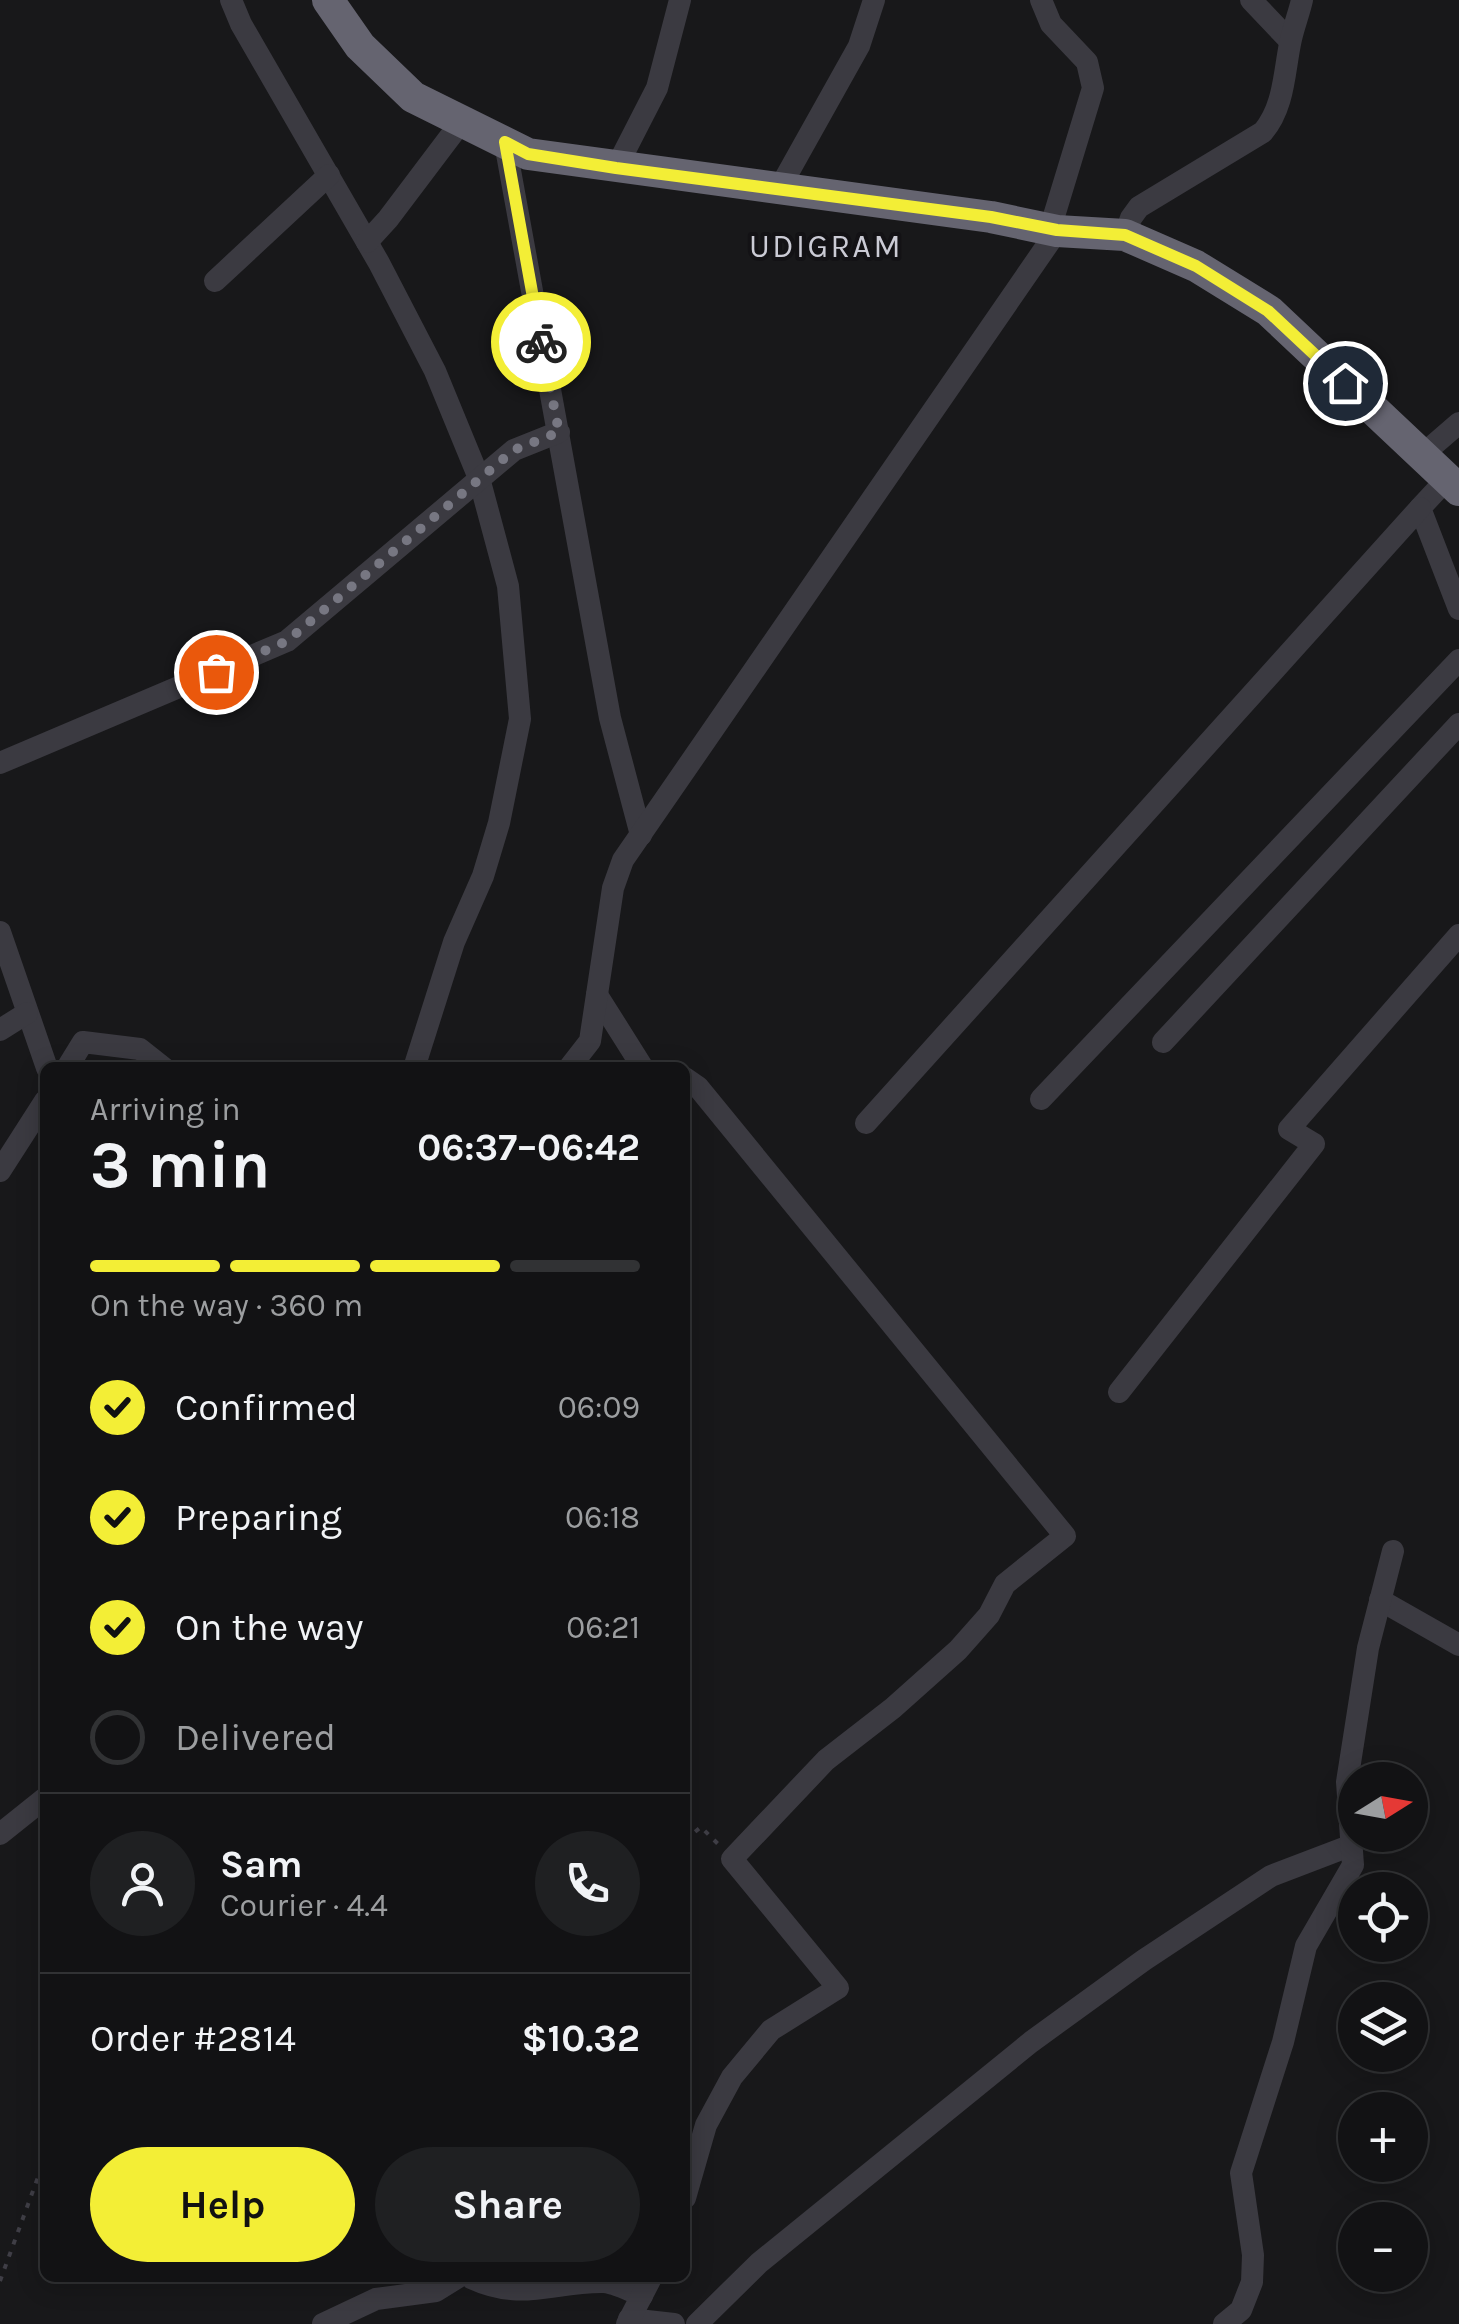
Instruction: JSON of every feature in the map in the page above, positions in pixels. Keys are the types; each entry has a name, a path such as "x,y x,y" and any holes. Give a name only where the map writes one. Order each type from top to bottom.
{"highway":[{"path":"328,0 360,46 412,97 528,154 991,217 1054,230 1125,235 1196,266 1268,311 1453,484"}],"street":[{"path":"231,0 436,371 479,478 508,586 520,719 483,876 454,942 416,1062"},
{"path":"616,168 657,88 680,0"},
{"path":"779,189 859,46 874,0"},
{"path":"574,1062 590,1041 613,888 623,860 1054,230 1093,88 1087,62 1052,24 1041,0"},
{"path":"1251,0 1290,42"},
{"path":"1125,235 1130,218 1139,208 1263,132 1272,122 1287,75 1290,42 1302,0"},
{"path":"367,242 462,121"},
{"path":"505,142 610,718 641,836"},
{"path":"215,281 328,175"},
{"path":"1422,455 1459,423"},
{"path":"0,763 287,641 514,450 559,432"},
{"path":"866,1123 1420,508 1453,484"},
{"path":"1420,508 1459,608"},
{"path":"1041,1098 1459,660"},
{"path":"1163,1042 1459,724"},
{"path":"0,932 46,1062"},
{"path":"1119,1392 1314,1144 1289,1129 1459,934"},
{"path":"597,995 639,1062"},
{"path":"0,1030 27,1013"},
{"path":"71,1062 84,1042 140,1049 156,1062"},
{"path":"690,1081 1065,1536 1005,1584 989,1614 958,1650 826,1760 732,1859 838,1988 770,2030 732,2077 706,2125 690,2181"},
{"path":"0,1171 40,1110"},
{"path":"1350,1762 1368,1648 1393,1551"},
{"path":"1380,1600 1459,1645"},
{"path":"0,1834 40,1802"},
{"path":"697,2324 759,2263 1031,2042 1270,1876 1338,1850"},
{"path":"1224,2324 1240,2310 1252,2282 1241,2173 1284,2042 1306,1946 1353,1865 1352,1852"},
{"path":"328,2323 376,2299 436,2291 451,2282"},
{"path":"480,2282 496,2289 535,2290 608,2282 646,2286 628,2322 674,2324"}],"path":[{"path":"690,1836 701,1827 732,1859"},
{"path":"0,2282 40,2172"}],"way so far":[{"path":"216,672 287,641 514,450 559,432 541,342"}],"district":[{"name":"UDIGRAM","path":"826,246"}],"route":[{"path":"541,342 505,142 528,154 616,168 991,217 1057,230 1125,235 1196,266 1268,311 1345,383"}]}
